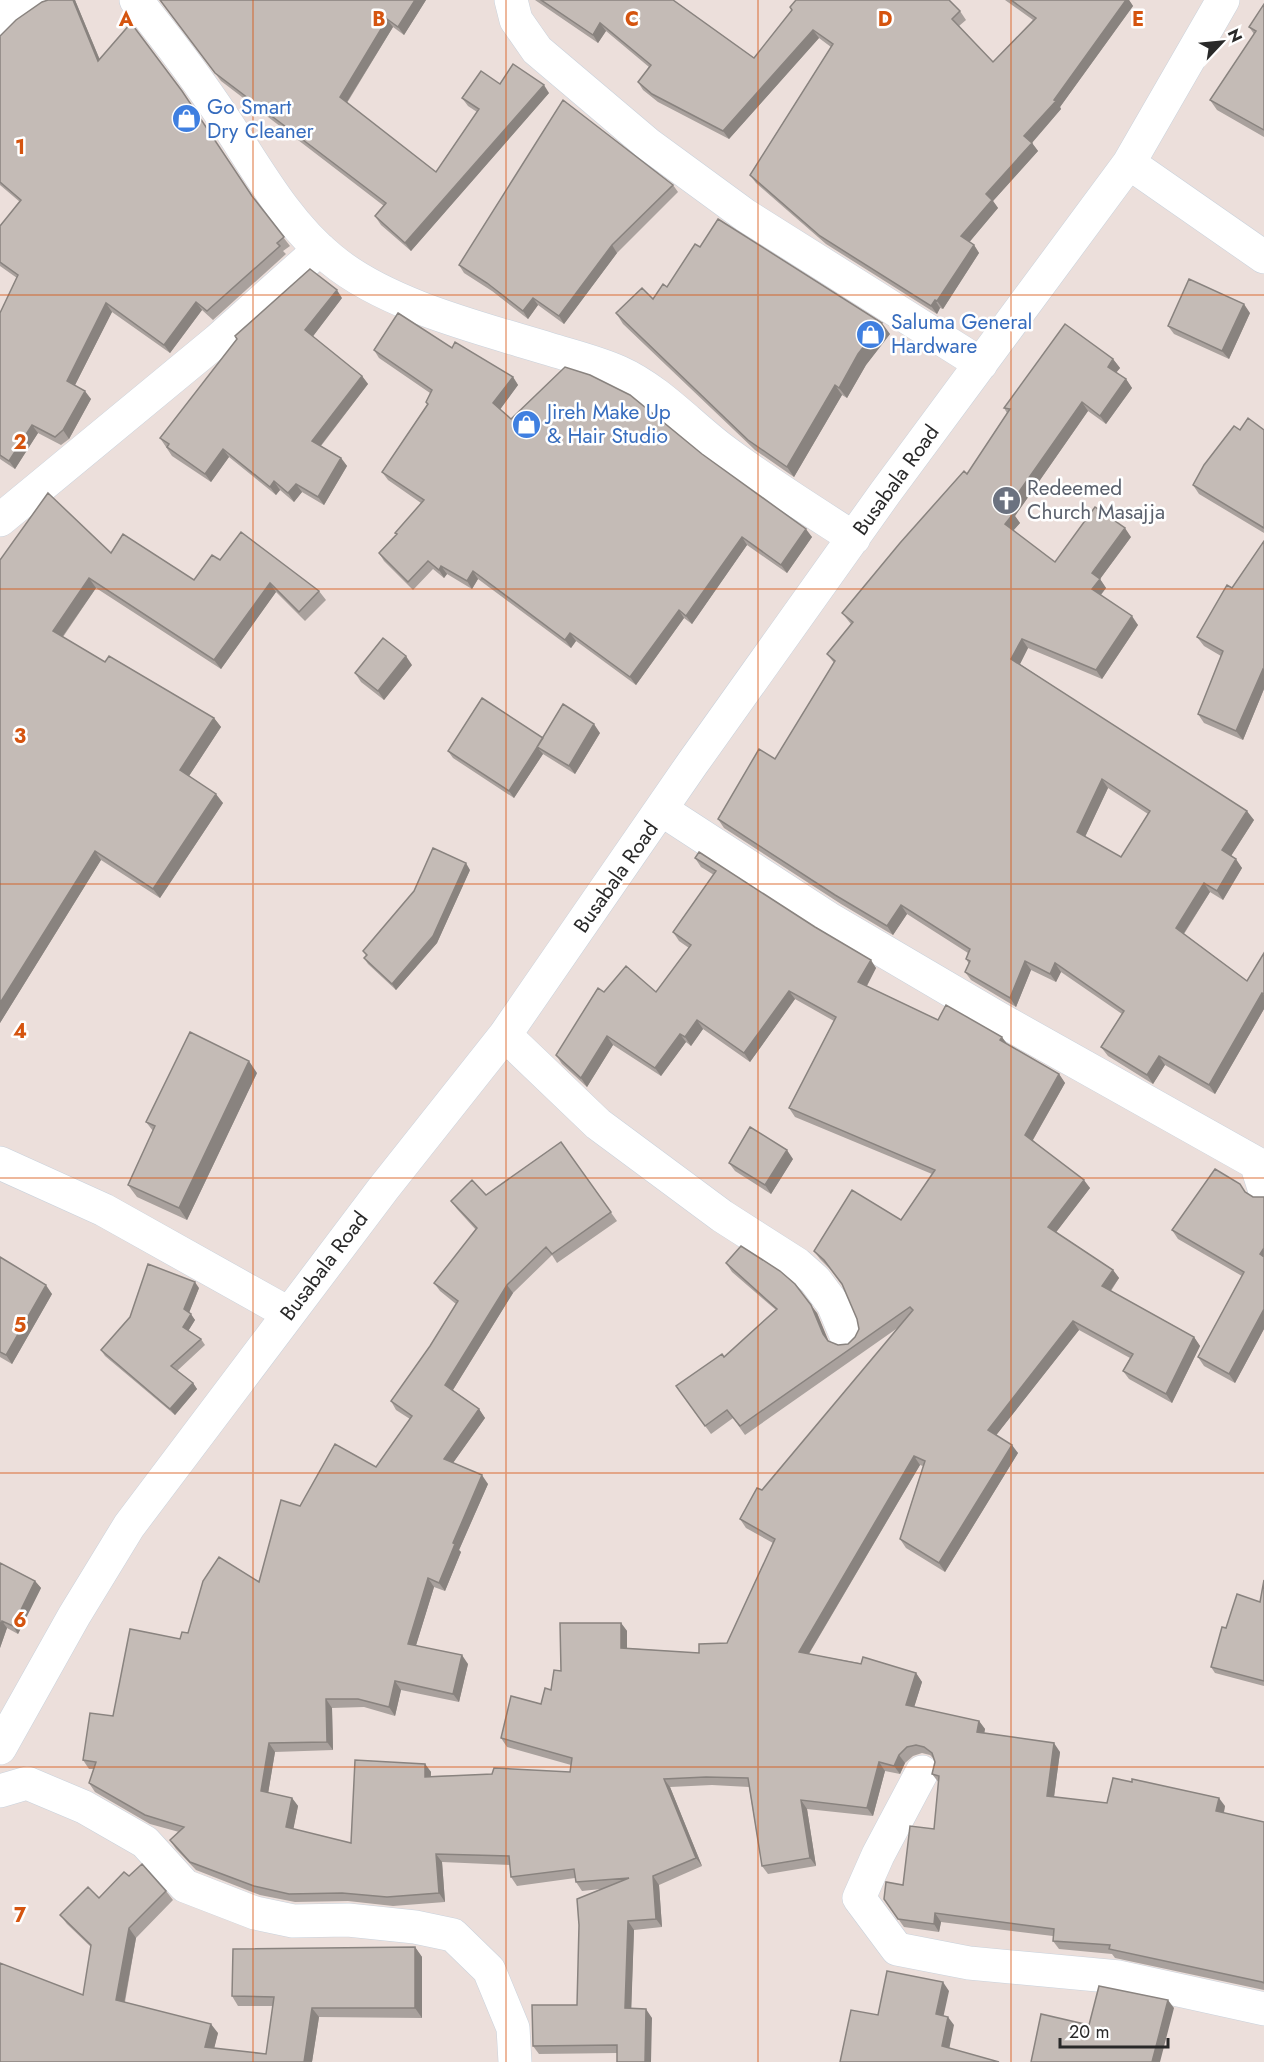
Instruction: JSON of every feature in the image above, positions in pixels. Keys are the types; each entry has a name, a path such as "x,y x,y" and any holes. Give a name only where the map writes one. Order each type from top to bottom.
{"street":[{"path":"0,19 33,0"},
{"path":"136,0 193,72 284,208 303,233 331,260 382,292 473,326 620,372 651,392 720,448 782,492 854,538"},
{"path":"511,0 516,20 537,50 648,144 745,215 981,364"},
{"name":"Busabala Road","path":"0,1748 74,1616 129,1526 288,1313 505,1035 699,754 885,493 1129,163 1223,0"},
{"path":"1129,163 1264,257"},
{"path":"0,520 218,340 320,249"},
{"path":"662,810 831,920 996,1017 1256,1163 1264,1188"},
{"path":"505,1035 598,1124 722,1216 797,1264 814,1280 832,1304 846,1335"},
{"path":"0,1163 104,1210 288,1313"},
{"path":"922,1772 878,1855 859,1899 897,1948 969,1964 1119,1977 1264,2009"},
{"path":"0,1791 27,1783 84,1807 145,1842 185,1886 255,1913 293,1921 348,1920 415,1927 453,1935 489,1970 513,2028 515,2062"}],"building":[{"path":"48,0 73,0 98,61 131,23 182,91 252,196 284,237 277,243 280,246 207,311 196,302 164,345 106,303 67,381 85,391 63,430 55,437 32,425 9,461 0,455 0,313 18,275 0,262 0,226 21,200 0,182 0,36 16,20"},
{"path":"160,0 415,0 398,27 387,19 340,97 436,172 479,109 462,98 481,71 500,84 513,64 544,85 405,243 375,216 386,203 215,73"},
{"path":"541,0 673,0 754,58 792,10 790,7 796,0 949,0 960,11 952,19 993,62 1036,18 1011,0 1126,0 1054,100 1056,101 1024,136 1032,143 986,194 992,200 961,236 974,245 937,301 935,300 931,306 820,236 750,175 833,44 813,30 723,131 652,94 638,82 651,65 600,23 593,35"},
{"path":"1264,4 1264,130 1210,100 1256,31 1249,27"},
{"path":"563,100 673,185 612,245 559,316 533,298 523,311 459,265"},
{"path":"718,219 882,323 858,354 839,388 835,385 787,467 748,440 616,313 642,288 653,299 663,284 667,287 695,244 700,247"},
{"path":"310,269 337,290 305,330 362,376 312,441 341,458 318,497 296,484 288,493 274,481 270,487 223,449 205,474 167,447 169,444 160,438 237,339 235,336"},
{"path":"1189,279 1244,304 1222,351 1168,326"},
{"path":"398,313 452,348 455,342 513,377 493,403 511,419 565,367 590,375 630,395 702,454 806,529 781,565 742,537 686,616 679,610 630,677 570,633 565,640 473,571 467,581 441,566 439,570 428,561 408,582 379,553 424,500 382,472 428,404 426,402 432,390 374,350"},
{"path":"1065,324 1113,359 1108,367 1126,379 1100,416 1082,402 1007,509 1013,514 1005,524 1055,562 1095,507 1125,528 1092,573 1100,579 1092,589 1132,616 1096,670 1022,639 1011,659 1247,811 1222,850 1236,859 1217,891 1204,883 1176,928 1247,981 1264,953 1264,994 1262,993 1209,1085 1159,1056 1147,1075 1101,1047 1124,1011 1055,963 1050,974 1025,961 1010,998 965,972 970,961 966,959 970,949 901,905 887,926 718,819 759,749 775,759 835,661 827,654 853,622 842,613 964,471 967,474 1010,409 1004,408","holes":["1102,779 1150,811 1121,857 1077,832"]},
{"path":"1248,418 1264,430 1264,528 1193,485 1204,465 1234,426 1240,430"},
{"path":"48,493 111,553 123,534 194,580 212,555 220,560 241,532 319,591 299,612 270,583 214,660 89,578 53,631 105,662 109,656 214,718 180,770 216,794 153,889 95,851 0,1003 0,560"},
{"path":"1264,541 1264,670 1236,731 1198,714 1223,651 1197,637 1227,585 1232,588"},
{"path":"383,638 406,656 378,691 355,673"},
{"path":"482,698 543,738 509,791 448,751"},
{"path":"563,704 594,724 569,766 537,747"},
{"path":"433,848 466,863 433,936 392,984 364,958 367,955 363,951 414,891"},
{"path":"699,852 815,927 871,960 858,982 938,1020 946,1005 1002,1037 1000,1040 1059,1074 1025,1135 1084,1180 1048,1227 1113,1270 1102,1286 1194,1337 1166,1394 1123,1371 1133,1354 1073,1321 988,1430 1012,1445 939,1563 900,1539 925,1461 914,1456 799,1652 861,1664 863,1657 916,1673 906,1705 979,1721 977,1732 1054,1743 1047,1796 1107,1803 1113,1778 1132,1782 1132,1779 1219,1798 1216,1811 1264,1822 1264,1983 1109,1949 1110,1945 1053,1941 1054,1929 935,1913 934,1924 898,1919 884,1899 886,1882 903,1885 910,1826 934,1829 939,1776 932,1774 935,1762 932,1753 916,1745 907,1747 899,1755 894,1766 879,1762 867,1808 801,1800 810,1858 762,1866 748,1778 664,1779 696,1858 653,1876 656,1919 628,1921 625,2008 646,2009 645,2062 617,2062 617,2045 533,2046 532,2005 577,2005 579,1925 577,1899 629,1878 576,1882 574,1869 511,1877 509,1856 436,1854 439,1893 387,1897 342,1893 289,1894 254,1886 190,1862 170,1840 184,1827 145,1815 89,1783 96,1762 83,1760 90,1713 113,1716 130,1629 180,1639 182,1632 188,1633 203,1581 219,1557 259,1582 281,1500 300,1506 335,1444 376,1467 412,1416 391,1401 458,1301 434,1283 477,1228 451,1201 472,1180 486,1195 561,1142 611,1212 552,1254 546,1247 507,1285 445,1385 479,1409 444,1459 482,1475 439,1583 428,1578 408,1644 462,1655 453,1694 395,1681 389,1707 358,1699 326,1699 327,1742 269,1743 261,1791 292,1798 286,1827 351,1843 355,1760 425,1764 425,1777 492,1774 494,1768 570,1772 572,1758 501,1738 511,1696 541,1704 545,1688 551,1690 554,1670 561,1671 560,1623 621,1623 621,1648 699,1653 699,1644 727,1643 775,1539 740,1519 757,1488 762,1490 913,1310 910,1307 740,1426 727,1410 705,1426 676,1386 722,1354 724,1357 777,1309 726,1263 741,1246 780,1271 795,1284 811,1305 828,1341 838,1345 848,1344 859,1329 857,1319 842,1284 824,1260 814,1251 852,1190 901,1220 935,1170 789,1108 836,1017 789,991 744,1053 697,1020 685,1037 680,1034 655,1068 607,1036 581,1078 556,1055 598,988 604,992 626,966 656,992 691,945 673,932 716,871 695,858"},
{"path":"190,1032 249,1061 179,1208 128,1185 155,1126 146,1122"},
{"path":"750,1127 787,1150 765,1185 729,1163"},
{"path":"1215,1169 1240,1184 1245,1192 1253,1197 1264,1197 1264,1248 1260,1254 1264,1257 1264,1309 1229,1374 1198,1357 1244,1272 1172,1230"},
{"path":"0,1257 46,1285 6,1355 0,1352"},
{"path":"148,1264 195,1282 184,1309 191,1314 183,1327 201,1339 171,1366 193,1383 170,1409 101,1350 130,1317"},
{"path":"0,1563 35,1581 13,1626 2,1621 0,1627"},
{"path":"1264,1580 1264,1681 1211,1667 1222,1627 1226,1628 1237,1594 1260,1602"},
{"path":"142,1864 166,1891 129,1928 116,2000 211,2024 205,2047 266,2054 274,1997 232,1996 233,1949 415,1947 415,2008 312,2008 304,2062 0,2062 0,1963 83,1995 91,1945 60,1915 88,1887 99,1898 124,1872 129,1876"},
{"path":"887,1971 943,1982 936,2014 948,2017 942,2046 999,2062 840,2062 851,2010 878,2015"},
{"path":"1099,1986 1168,2000 1152,2062 1031,2062 1041,2014 1089,2025"}],"place":[{"name":"Go Smart Dry Cleaner","path":"186,119"},
{"name":"Saluma General Hardware","path":"870,334"},
{"name":"Jireh Make Up & Hair Studio","path":"526,424"},
{"name":"Redeemed Church Masajja","path":"1006,500"}]}
